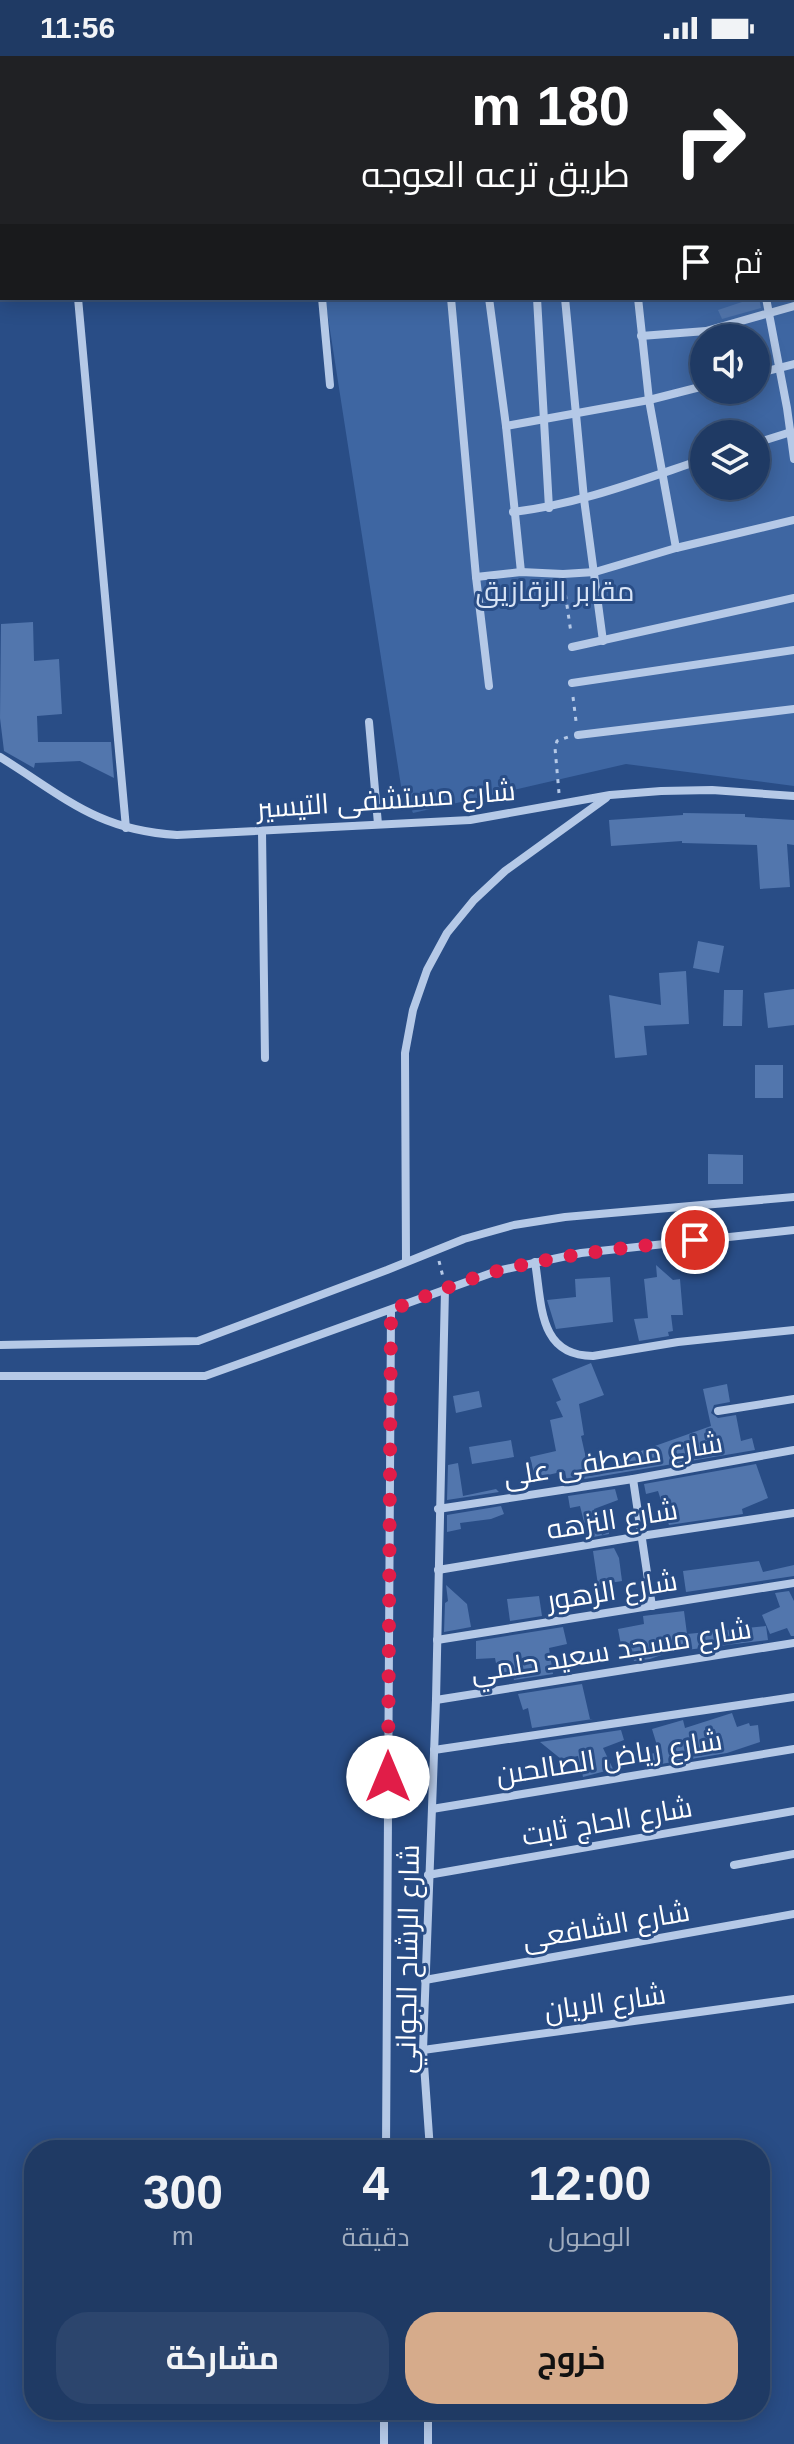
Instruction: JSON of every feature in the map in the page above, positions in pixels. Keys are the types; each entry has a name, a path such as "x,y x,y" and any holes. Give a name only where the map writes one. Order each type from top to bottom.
{"street":[{"path":"78,300 126,828"},
{"path":"322,300 330,385"},
{"path":"451,300 489,686"},
{"path":"489,300 521,572"},
{"path":"537,300 549,508"},
{"path":"565,300 584,499 603,641"},
{"path":"638,300 649,400 676,548"},
{"path":"767,300 790,407 794,459"},
{"path":"641,336 706,331 794,306"},
{"path":"770,370 794,364"},
{"path":"506,426 690,390"},
{"path":"770,439 791,432"},
{"path":"513,512 549,508 584,499 690,464"},
{"path":"476,577 521,572 595,572 676,548 794,520"},
{"path":"572,647 794,598"},
{"path":"572,683 794,650"},
{"path":"578,735 794,709"},
{"path":"369,722 378,824"},
{"name":"شارع مستشفى التيسير","path":"0,757 87,813 126,828 177,835 470,820 610,795 661,791 712,790 794,796"},
{"path":"406,1261 405,1053 413,1010 427,970 447,933 474,900 505,871 610,795"},
{"path":"262,831 265,1058"},
{"path":"0,1345 198,1341 464,1239 514,1225 565,1217 794,1197"},
{"path":"0,1376 205,1376 497,1271 581,1253 794,1230"},
{"path":"535,1262 548,1332 555,1344 579,1356 755,1332 794,1330"},
{"name":"شارع الرشاح الجواني","path":"430,2140 423,2050 436,1700 445,1289"},
{"name":"شارع الرشاح الجواني","path":"386,2140 391,1310"},
{"path":"718,1411 794,1399"},
{"name":"شارع مصطفى على","path":"438,1509 794,1450"},
{"path":"633,1479 652,1606"},
{"name":"شارع النزهه","path":"438,1570 794,1513"},
{"name":"شارع الزهور","path":"437,1640 794,1583"},
{"name":"شارع مسجد سعيد حلمي","path":"436,1700 794,1643"},
{"path":"434,1750 794,1697"},
{"name":"شارع رياض الصالحىن","path":"432,1809 794,1749"},
{"name":"شارع الحاج ثابت","path":"428,1875 794,1811"},
{"path":"734,1865 794,1854"},
{"name":"شارع الشافعى","path":"425,1980 794,1914"},
{"name":"شارع الريان","path":"423,2050 794,1999"},
{"path":"384,2420 384,2444"},
{"path":"428,2420 428,2444"}],"path":[{"path":"563,574 572,647"},
{"path":"560,804 555,748 557,741 578,735 572,683"},
{"path":"437,1249 445,1289"}],"green space":[{"name":"مقابر الزقازيق","path":"325,300 794,300 794,786 626,764 413,813 401,786"}],"building":[{"path":"759,300 761,308 722,319 718,310 745,301"},
{"path":"33,622 34,661 59,659 62,714 37,716 38,742 111,742 114,778 80,761 35,763 34,768 4,751 0,718 1,624"},
{"path":"683,813 745,814 745,817 794,820 794,845 787,844 790,887 760,889 757,845 682,841 611,846 609,820"},
{"path":"698,941 724,946 719,973 693,968"},
{"path":"686,971 689,1024 644,1026 647,1055 615,1058 609,995 661,1005 659,973"},
{"path":"794,989 794,1025 768,1028 764,993"},
{"path":"724,990 743,990 742,1026 723,1026"},
{"path":"755,1065 783,1065 783,1098 755,1098"},
{"path":"708,1154 743,1155 743,1184 708,1184"},
{"path":"656,1265 673,1280 680,1279 683,1315 671,1315 673,1331 668,1332 669,1336 639,1341 634,1319 648,1318 644,1279 657,1277"},
{"path":"610,1277 613,1322 556,1329 547,1300 576,1297 575,1279"},
{"path":"591,1363 604,1395 579,1404 584,1435 581,1436 590,1476 616,1469 614,1462 624,1457 711,1426 703,1389 727,1384 730,1402 714,1405 711,1413 718,1418 736,1415 741,1441 752,1438 755,1450 567,1482 565,1471 535,1478 530,1457 556,1451 550,1420 563,1417 556,1402 561,1400 552,1379"},
{"path":"479,1391 482,1407 456,1413 453,1396"},
{"path":"511,1440 514,1457 472,1464 469,1447"},
{"path":"458,1463 463,1496 496,1489 499,1492 447,1500 448,1465"},
{"path":"756,1464 768,1498 742,1509 743,1514 669,1525 658,1491 646,1494 644,1484"},
{"path":"615,1489 618,1500 594,1509 602,1535 609,1534 588,1538 580,1506 570,1508 568,1496"},
{"path":"501,1506 504,1514 460,1523 461,1529 447,1532 447,1515"},
{"path":"614,1548 619,1558 622,1581 598,1585 593,1551"},
{"path":"759,1561 763,1572 794,1565 794,1576 686,1592 683,1571"},
{"path":"446,1585 467,1604 471,1627 444,1632 445,1603 448,1601"},
{"path":"789,1591 794,1601 794,1636 787,1628 770,1634 762,1615 780,1607 775,1593"},
{"path":"539,1596 542,1616 510,1621 507,1599"},
{"path":"684,1611 687,1634 766,1626 768,1640 686,1650 684,1647 634,1661 629,1643 621,1645 618,1629 644,1624 643,1616"},
{"path":"563,1627 567,1644 549,1648 553,1674 514,1680 512,1672 498,1674 495,1658 476,1659 476,1641"},
{"path":"582,1684 590,1719 593,1719 532,1728 528,1708 523,1710 518,1694"},
{"path":"732,1713 737,1727 749,1723 750,1726 758,1725 760,1742 727,1753 649,1766 646,1755 659,1752 652,1729 683,1720 685,1728"},
{"path":"621,1730 624,1740 603,1748 613,1769 583,1777 578,1756 561,1759 540,1742"}],"route":[{"path":"388,1777 391,1310 497,1271 535,1262 581,1253 695,1240"}]}
